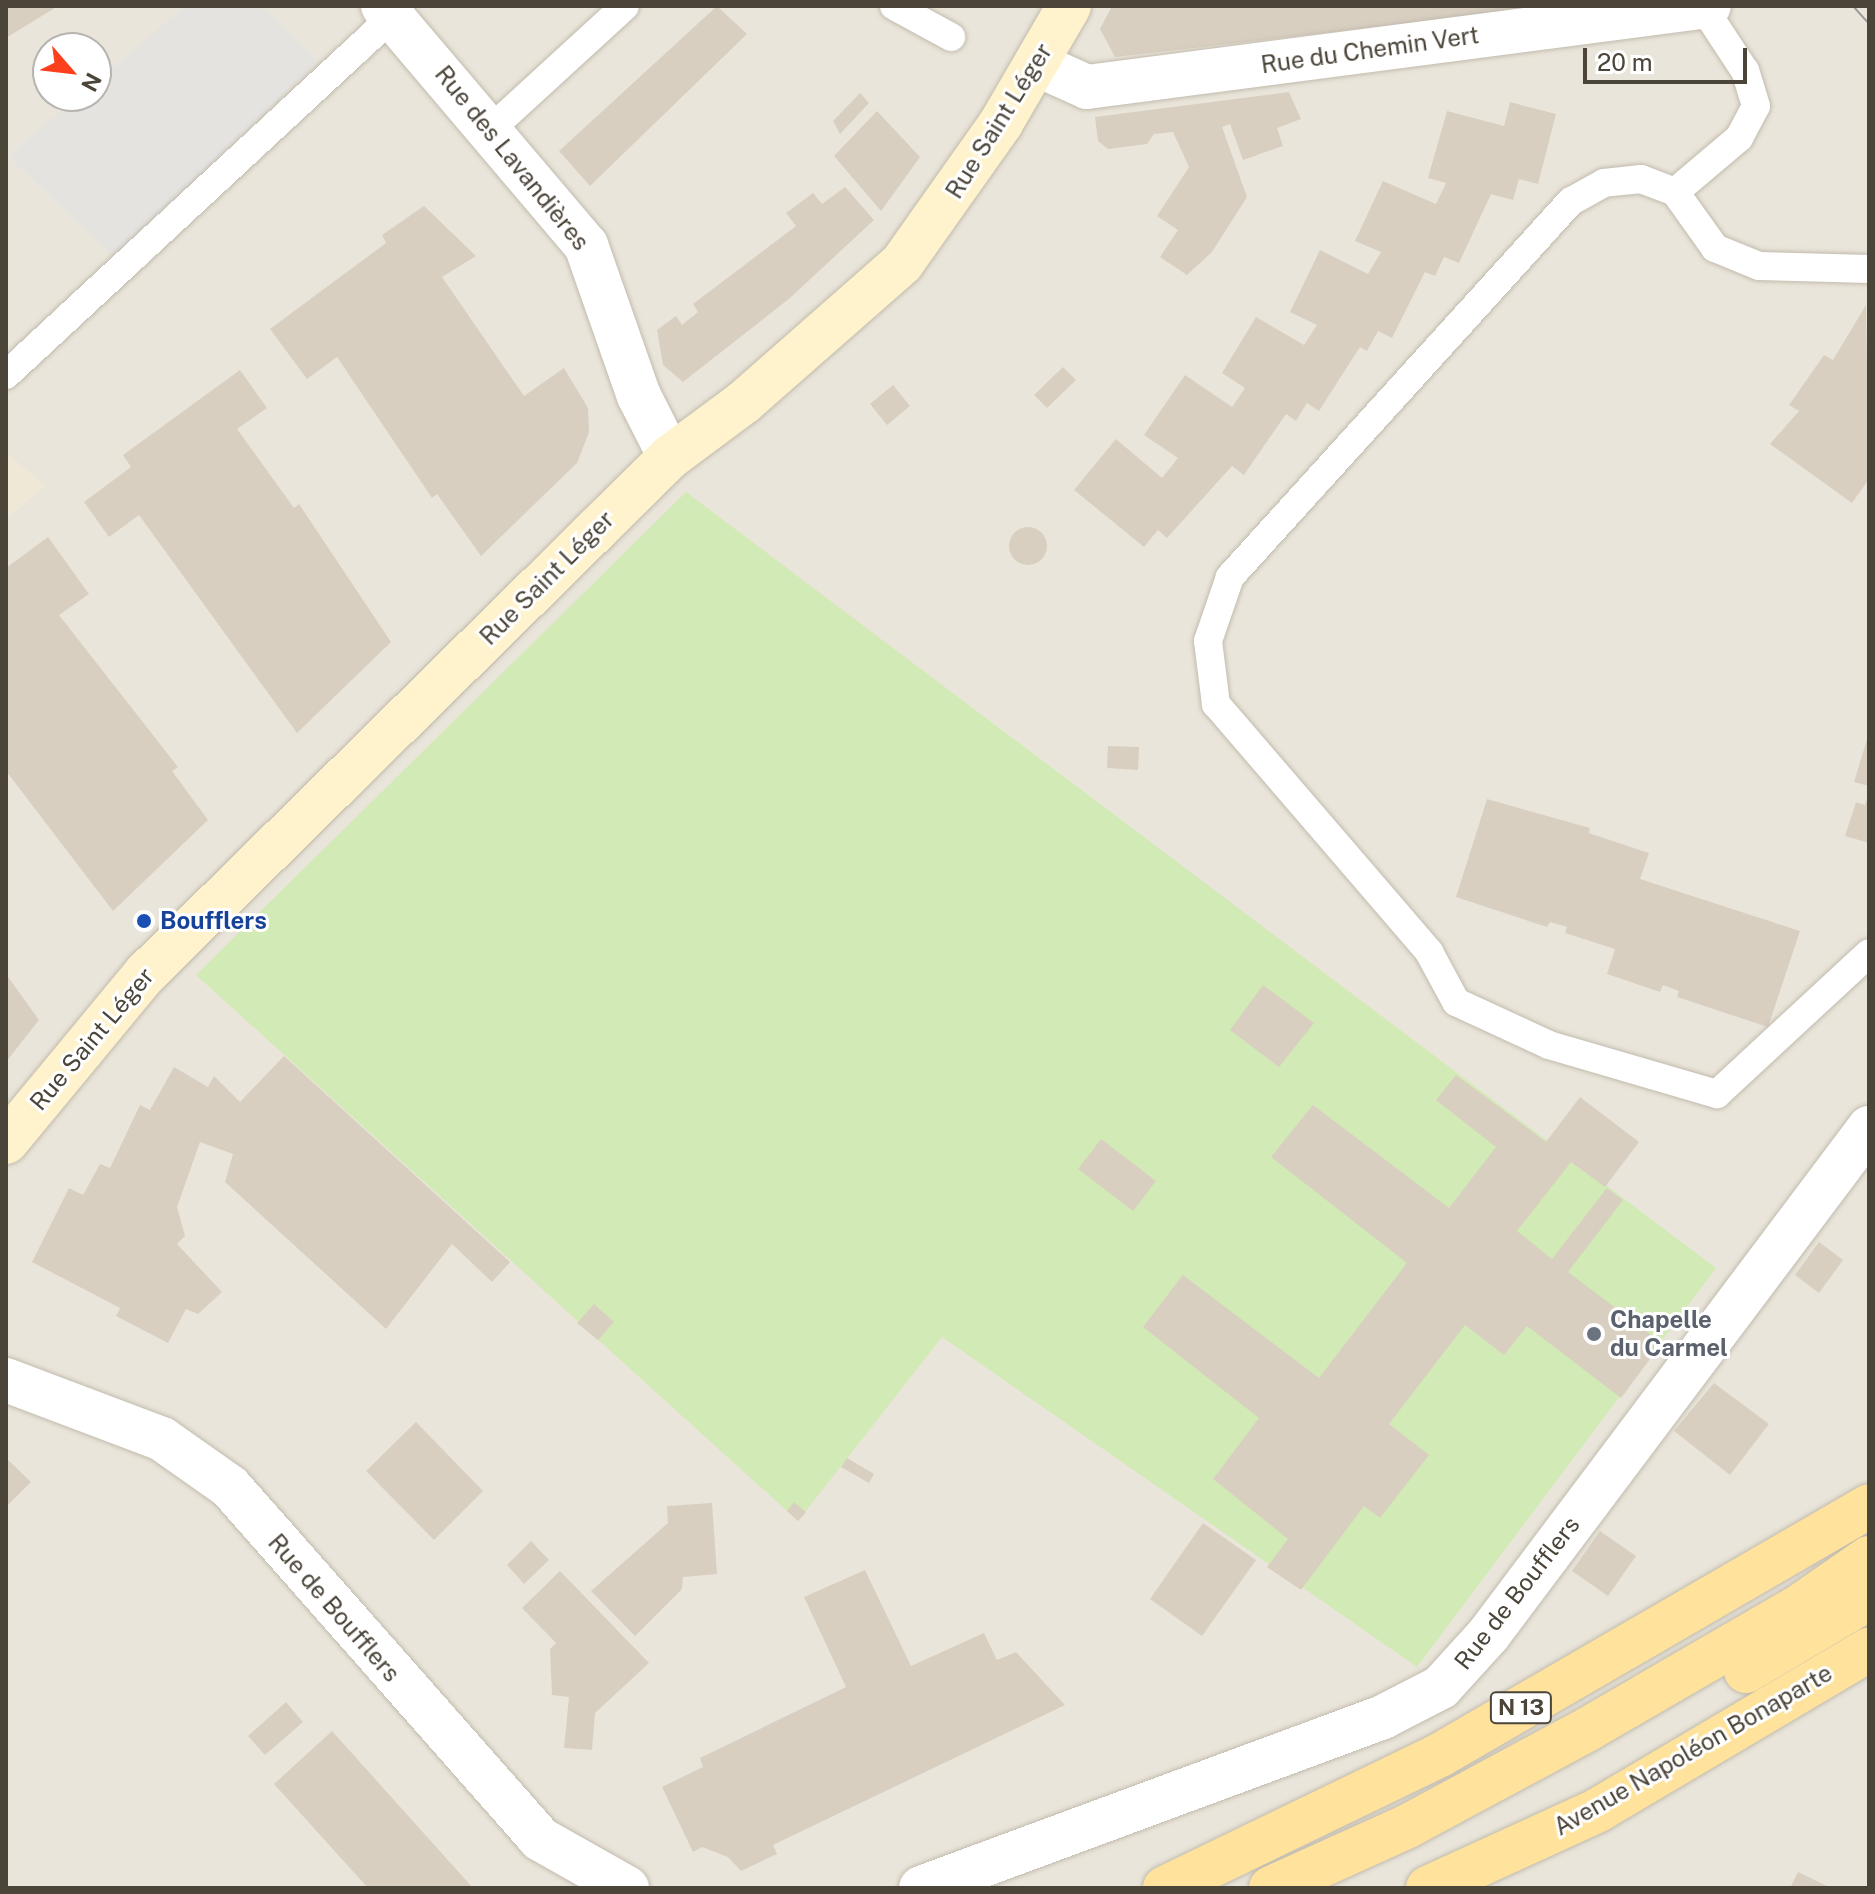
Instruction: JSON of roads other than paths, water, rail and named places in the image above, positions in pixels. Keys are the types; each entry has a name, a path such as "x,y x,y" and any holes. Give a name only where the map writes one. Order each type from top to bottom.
{"main road":[{"name":"N 13","path":"1165,1888 1440,1755 1869,1506"},
{"path":"1271,1888 1408,1826 1588,1729 1800,1606 1869,1558"},
{"path":"1342,1888 1814,1634 1869,1598"},
{"name":"Avenue Napoléon Bonaparte","path":"1428,1888 1598,1810 1869,1650"}],"street":[{"name":"Rue Saint Léger","path":"6,1142 146,973 670,457 744,402 902,263 1036,64 1069,6"},
{"name":"Rue du Chemin Vert","path":"1036,64 1087,87 1706,7"},
{"name":"Rue des Lavandières","path":"388,11 492,128 586,245 639,396 670,457"},
{"name":"Rue de Boufflers","path":"921,1888 1383,1717 1441,1687 1489,1634 1869,1128"},
{"name":"Rue de Boufflers","path":"6,1380 162,1439 230,1487 540,1839 627,1888"}],"lane":[{"path":"492,128 625,6"},
{"path":"894,6 951,37"},
{"path":"1675,192 1739,138 1756,106 1745,71 1706,7"},
{"path":"6,375 388,11"},
{"path":"1869,269 1759,266 1715,248 1675,192 1641,179 1604,183 1571,201 1230,577 1208,641 1216,704 1429,952 1456,1002 1549,1045 1717,1094 1869,953"}],"tram line":[{"path":"1853,6 1869,24"}],"place":[{"name":"Boufflers","path":"144,921"},
{"name":"Chapelle du Carmel","path":"1594,1334"}]}
